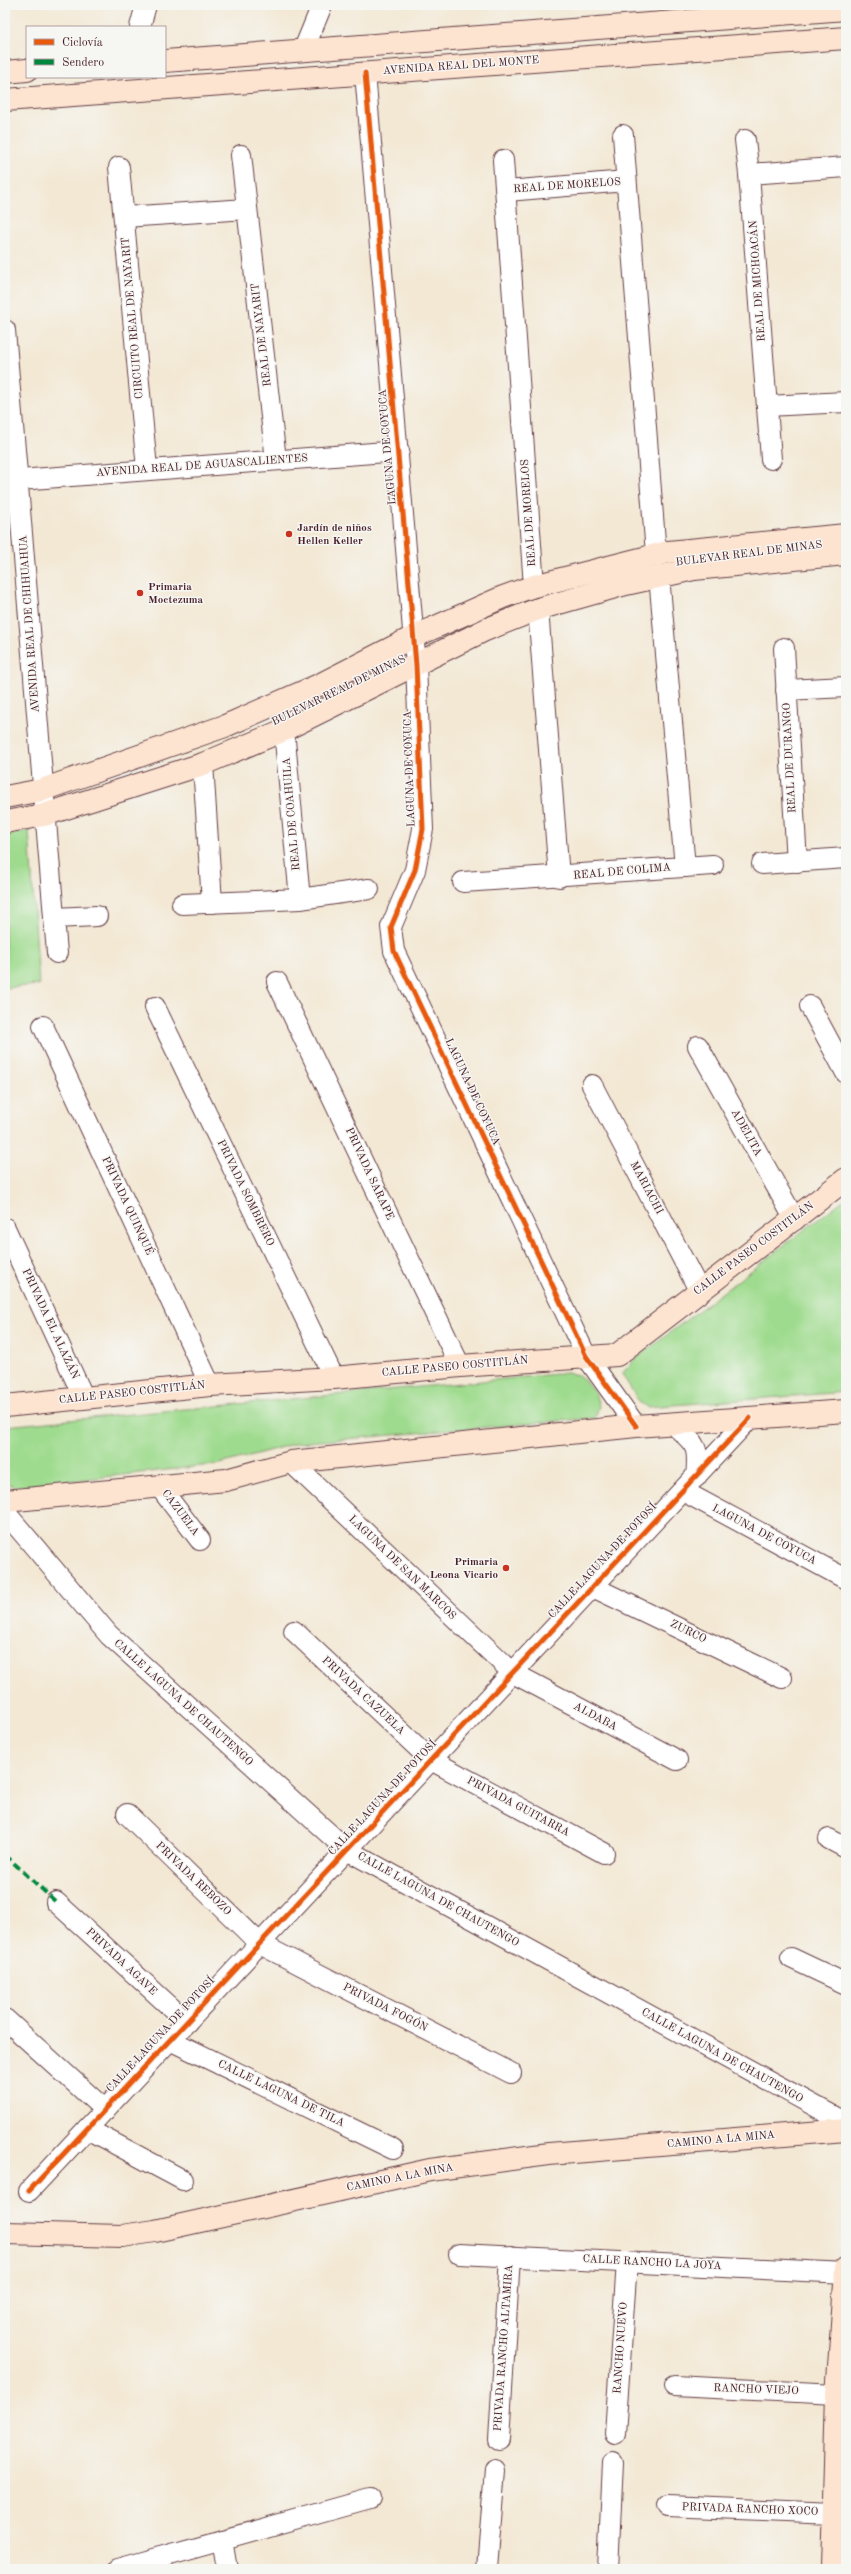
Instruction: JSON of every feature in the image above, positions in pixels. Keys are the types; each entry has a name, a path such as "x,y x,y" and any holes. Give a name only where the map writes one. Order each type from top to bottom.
{"street":[{"path":"140,26 146,5"},
{"path":"304,49 322,5"},
{"path":"166,61 304,49 846,9"},
{"name":"AVENIDA REAL DEL MONTE","path":"5,100 846,38"},
{"path":"5,72 26,70"},
{"name":"LAGUNA DE COYUCA","path":"365,74 399,451 416,666 423,829 414,870 391,927 394,951 586,1356 636,1426"},
{"path":"623,135 626,181"},
{"name":"REAL DE MICHOACÁN","path":"745,140 750,174 771,459"},
{"name":"REAL DE NAYARIT","path":"241,154 276,460"},
{"path":"503,160 507,191"},
{"path":"750,174 846,167"},
{"name":"CIRCUITO REAL DE NAYARIT","path":"119,168 147,469"},
{"name":"REAL DE MORELOS","path":"534,586 507,191 626,181 656,554"},
{"path":"124,216 247,209"},
{"name":"AVENIDA REAL DE CHIHUAHUA","path":"5,330 12,481 57,953"},
{"path":"767,406 846,402"},
{"name":"AVENIDA REAL DE AGUASCALIENTES","path":"12,481 147,469 399,451"},
{"name":"BULEVAR REAL DE MINAS","path":"5,796 42,790 225,726 321,684 413,637 503,597 534,586 656,554 701,547 846,535"},
{"name":"BULEVAR REAL DE MINAS","path":"5,822 44,815 203,764 284,730 416,666 485,630 538,609 660,576 694,569 846,554"},
{"name":"REAL DE COLIMA","path":"538,609 559,877 684,867 660,576"},
{"path":"784,648 786,690"},
{"name":"REAL DE DURANGO","path":"796,862 786,690 846,687"},
{"name":"REAL DE COAHUILA","path":"284,730 300,899"},
{"path":"203,764 212,903"},
{"path":"762,864 846,858"},
{"path":"684,867 713,865"},
{"path":"463,882 559,877"},
{"path":"182,904 300,899 369,889"},
{"path":"54,918 97,916"},
{"name":"PRIVADA SARAPE","path":"277,982 460,1366"},
{"path":"810,1006 846,1073"},
{"name":"PRIVADA SOMBRERO","path":"155,1008 334,1378"},
{"name":"PRIVADA QUINQUÉ","path":"43,1026 210,1385"},
{"name":"ADELITA","path":"698,1046 795,1220"},
{"name":"MARIACHI","path":"592,1085 699,1290"},
{"name":"CALLE PASEO COSTITLÁN","path":"5,1406 210,1385 334,1378 460,1366 617,1355 699,1290 795,1220 846,1179"},
{"name":"PRIVADA EL ALAZÁN","path":"5,1228 84,1398"},
{"path":"5,1501 226,1480 291,1462 636,1426 674,1425 846,1411"},
{"name":"CALLE LAGUNA DE POTOSÍ","path":"29,2191 750,1418"},
{"path":"674,1425 690,1439 698,1452 689,1484"},
{"name":"LAGUNA DE SAN MARCOS","path":"291,1462 512,1673"},
{"name":"LAGUNA DE COYUCA","path":"689,1484 846,1579"},
{"name":"CAZUELA","path":"159,1486 200,1540"},
{"name":"CALLE LAGUNA DE CHAUTENGO","path":"5,1512 109,1636 347,1850 846,2124"},
{"name":"ZURCO","path":"593,1586 782,1678"},
{"name":"PRIVADA CAZUELA","path":"294,1631 432,1760"},
{"name":"ALDABA","path":"512,1673 677,1760"},
{"name":"PRIVADA GUITARRA","path":"432,1760 604,1853"},
{"name":"PRIVADA REBOZO","path":"127,1814 260,1944"},
{"name":"PRIVADA AGAVE","path":"56,1902 187,2022"},
{"name":"PRIVADA FOGÓN","path":"260,1944 511,2073"},
{"path":"791,1958 846,1984"},
{"path":"5,2019 105,2110"},
{"name":"CALLE LAGUNA DE TILA","path":"170,2040 393,2149"},
{"path":"88,2129 183,2180"},
{"name":"CAMINO A LA MINA","path":"5,2233 122,2236 155,2231 430,2170 549,2154 846,2130"},
{"name":"CALLE RANCHO LA JOYA","path":"459,2254 846,2273"},
{"name":"PRIVADA RANCHO ALTAMIRA","path":"499,2440 510,2256"},
{"name":"RANCHO NUEVO","path":"615,2434 627,2262"},
{"path":"832,2569 832,2513 846,2269"},
{"name":"RANCHO VIEJO","path":"674,2386 838,2394"},
{"path":"608,2569 613,2463"},
{"path":"487,2569 494,2470"},
{"path":"118,2569 370,2499"},
{"name":"PRIVADA RANCHO XOCO","path":"667,2506 832,2513"},
{"path":"222,2540 226,2569"}],"green space":[{"path":"29,830 39,985 5,988 5,836"},
{"path":"846,1198 846,1392 647,1407 639,1402 622,1374 634,1360"},
{"path":"567,1373 579,1375 595,1392 599,1406 595,1418 297,1443 220,1464 15,1487 7,1483 5,1478 5,1426"}],"marked path":[{"path":"5,1855 56,1902"}],"cycle path":[{"path":"365,73 416,665 423,829 415,870 391,927 394,951 586,1356 636,1426"},
{"path":"29,2191 750,1418"}],"place":[{"name":"Jardín de niños Hellen Keller","path":"289,534"},
{"name":"Primaria Moctezuma","path":"140,593"},
{"name":"Primaria Leona Vicario","path":"506,1568"}]}
